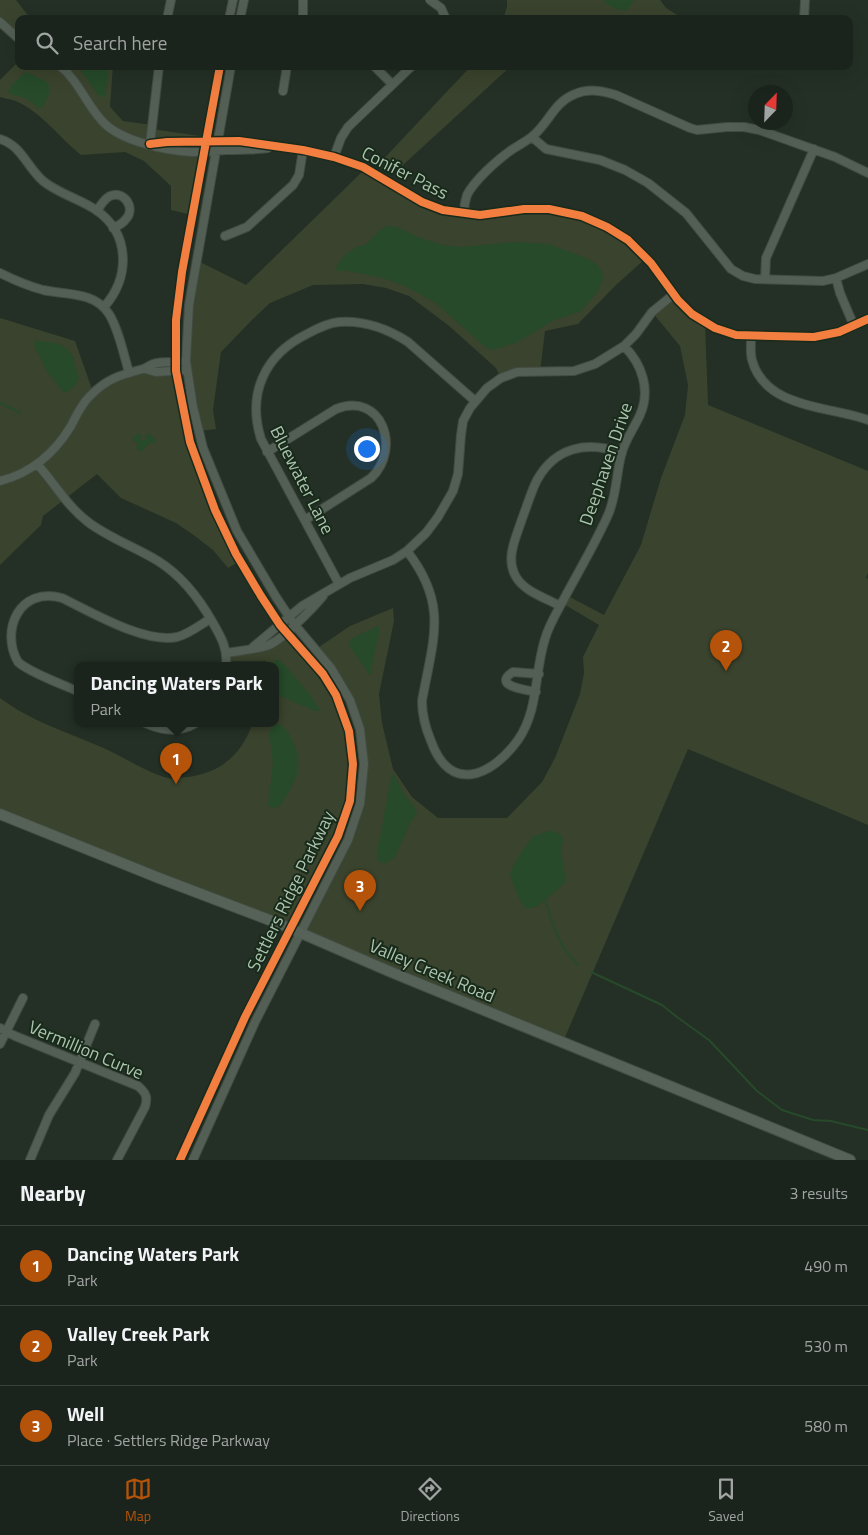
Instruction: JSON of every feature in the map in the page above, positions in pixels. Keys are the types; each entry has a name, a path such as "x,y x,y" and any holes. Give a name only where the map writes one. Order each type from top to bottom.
{"main road":[{"name":"Valley Creek Road","path":"0,814 295,931 850,1160"}],"street":[{"path":"168,15 171,0"},
{"path":"230,15 233,0"},
{"path":"241,15 244,0"},
{"path":"302,15 303,0"},
{"path":"430,0 442,8 445,15"},
{"path":"804,15 805,0"},
{"path":"1,26 15,35"},
{"name":"Conifer Pass","path":"64,70 79,87 91,107 104,123 121,135 177,151 247,151 274,146"},
{"path":"150,144 159,70"},
{"name":"Settlers Ridge Parkway","path":"193,1160 343,823 350,801 353,764 349,731 336,695 323,674 280,625 236,554 215,510 190,442 176,371 176,320 182,272 219,70"},
{"name":"Settlers Ridge Parkway","path":"180,1160 245,1017 353,827 360,804 364,764 360,729 356,714 347,695 331,668 294,624 237,532 203,448 193,407 186,361 189,305 230,70"},
{"path":"283,91 287,70"},
{"path":"378,70 392,84"},
{"path":"334,157 341,138 348,127 408,70"},
{"path":"464,214 467,196 476,183 509,151 532,137 541,128 557,105 568,97 581,92 598,91 616,95 697,130 744,127 772,134 856,166 868,173"},
{"path":"532,137 546,149 600,160 625,170 664,193 686,213 731,269 749,278 812,282 836,278 868,264"},
{"path":"0,139 12,144 43,181 97,211 114,228 122,250 123,267 117,291 104,307"},
{"name":"Conifer Pass","path":"150,144 239,141 303,150 334,157 374,173 422,202 443,210 464,214 490,214 549,209 572,213 594,220 618,233 638,250 685,308 707,324 729,334 751,337 814,337 839,332 868,319"},
{"path":"765,279 766,258 814,149"},
{"path":"225,236 247,227 293,185 299,175 303,150"},
{"path":"97,211 105,199 112,195 121,196 128,201 130,211 127,218 114,228"},
{"path":"0,273 33,287 85,296 104,307 113,322 129,372"},
{"path":"836,278 840,293 854,326"},
{"path":"253,648 302,606 340,584 384,565 407,550 426,533 453,491 458,474 464,421 470,408 487,388 501,378 517,372 574,371 595,364 624,346 636,334 652,312 674,294"},
{"name":"Bluewater Lane","path":"340,584 267,452 258,430 256,408 258,390 268,366 287,346 318,328 338,322 359,323 379,327 396,334 408,342 476,401"},
{"path":"751,337 752,359 756,370 764,381 778,394 789,400 868,420"},
{"name":"Deephaven Drive","path":"407,550 425,577 435,611 422,701 425,726 433,748 442,763 452,771 465,775 479,773 491,767 513,747 524,731 531,714 536,692 544,640 610,511 622,452 640,414 644,399 644,381 639,367 633,355 624,346"},
{"path":"0,482 25,473 38,465 56,448 88,398 104,383 129,372 145,369 153,364 186,361"},
{"path":"145,369 156,372 188,370"},
{"path":"267,452 336,408 345,405 353,404 364,407 378,418 386,440 387,449 382,466 378,472 305,520"},
{"path":"560,606 524,586 516,576 511,563 512,548 536,482 544,469 555,458 567,451 595,446 622,452"},
{"path":"38,465 66,501 89,522 107,535 157,560 174,573 196,596 221,636 227,653 226,662"},
{"path":"227,653 271,644 316,605 325,594"},
{"path":"74,690 25,667 13,656 7,640 7,630 9,619 20,604 36,596 62,598 138,633 159,638 177,637 186,634 210,619"},
{"path":"536,692 513,688 508,684 508,678 510,673 514,672 539,674"},
{"path":"158,727 167,730 178,730 186,727"},
{"path":"0,1044 3,1030 23,998"},
{"path":"30,1160 48,1115 75,1074 95,1024"},
{"name":"Vermillion Curve","path":"3,1030 138,1086 145,1092 147,1098 145,1107 116,1160"}],"shaded area":[{"path":"0,0 16,0 28,15 15,15 15,36 4,26 0,30"},
{"path":"507,0 660,0 666,8 677,15 504,15"},
{"path":"604,0 634,0 626,11 610,6"},
{"path":"15,65 15,70 113,70 110,107 123,121 152,125 152,129 207,137 192,215 171,210 171,186 144,161 125,152 81,155 30,109 17,102 0,97 0,80"},
{"path":"81,70 108,70 105,97 99,96"},
{"path":"467,70 507,70 392,175 377,166"},
{"path":"26,72 45,81 49,85 49,94 43,107 39,108 25,98 8,92 11,86"},
{"path":"363,171 456,213 549,209 607,227 646,258 616,285 578,324 545,331 540,372 501,378 496,368 448,325 409,296 386,288 363,284 313,285 270,303 221,352 213,410 216,429 199,431 186,361 196,260 246,285"},
{"path":"387,226 397,227 418,237 443,245 459,247 516,242 549,244 588,259 601,270 603,278 598,291 581,311 552,321 518,342 493,350 485,347 436,303 409,288 377,277 349,271 337,271 336,268 343,257 356,247 365,245 380,230"},
{"path":"674,294 705,323 708,405 868,471 868,573 866,578 868,579 868,825 688,749 563,1042 300,933 353,827 364,778 356,714 316,649 350,626 393,608 394,621 379,694 382,723 393,769 412,797 438,818 507,818 542,782 555,758 580,694 584,673 583,657 599,625 562,603 566,595 604,615 641,545 661,478 685,415 688,385 680,346 652,312"},
{"path":"0,318 75,341 93,392 129,372 176,371 190,442 240,561 228,568 213,550 195,536 176,523 121,498 97,474 43,516 41,525 0,565"},
{"path":"36,341 58,344 70,352 74,358 73,362 79,377 71,389 63,392 47,371 34,345"},
{"path":"138,433 142,436 140,438 143,441 149,433 156,440 140,452 136,447 138,444 132,439"},
{"path":"378,626 379,632 370,676 349,645 349,642 351,639"},
{"path":"286,632 336,695 351,741 347,812 290,929 0,814 0,698 35,719 108,750 159,775 173,779 199,775 220,767 236,753 251,727 279,727 279,662 227,661 227,653 262,647"},
{"path":"277,659 286,666 308,693 311,694 311,697 321,711 315,711 279,696 279,662 274,662"},
{"path":"279,725 284,728 295,746 298,756 297,772 291,788 280,806 272,808 268,805 273,763 269,732 272,727 279,727"},
{"path":"392,773 417,813 410,823 395,857 387,863 379,862 377,853"},
{"path":"552,831 560,834 563,840 561,851 566,882 538,906 527,909 516,892 510,873 520,854 534,835 537,836"}],"waterway":[{"path":"0,403 21,413"},
{"path":"544,897 553,925 564,949 578,965"},
{"path":"591,972 662,1005 709,1040 757,1091 782,1110 813,1120 831,1121 868,1130"}],"cycle path":[{"path":"180,1160 245,1017 338,836 350,801 353,764 349,731 336,695 323,674 280,625 261,596 236,554 215,510 190,442 176,371 176,320 182,272 219,70"},
{"path":"150,144 239,141 303,150 334,157 363,167 422,202 443,210 480,215 524,209 549,209 582,216 607,227 628,240 651,263 678,300 692,314 715,328 736,335 814,337 839,332 868,319"}],"place":[{"name":"Valley Creek Park","path":"726,671"},
{"name":"Dancing Waters Park","path":"176,784"},
{"name":"Well","path":"360,911"}]}
